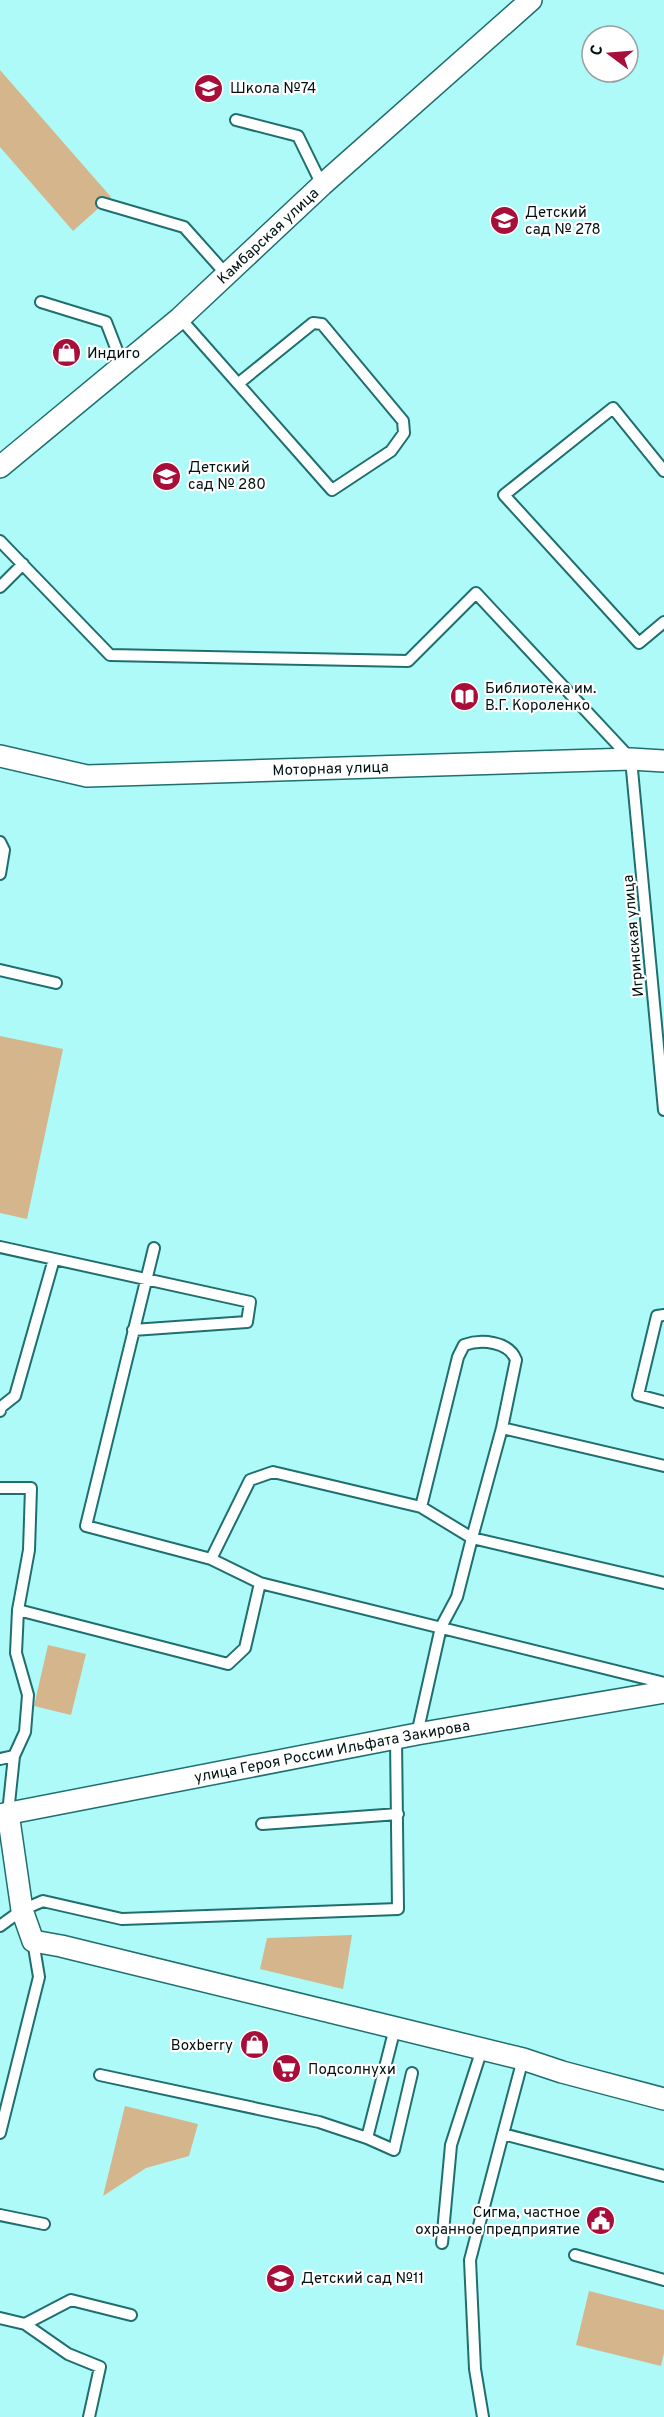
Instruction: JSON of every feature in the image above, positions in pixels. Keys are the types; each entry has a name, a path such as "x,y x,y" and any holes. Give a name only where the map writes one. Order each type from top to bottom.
{"street":[{"name":"Камбарская улица","path":"0,467 180,318 322,185 531,0"},
{"name":"Моторная улица","path":"0,756 87,776 631,759 664,761"},
{"name":"улица Героя России Ильфата Закирова","path":"4,1814 417,1734 664,1692"},
{"path":"4,1814 22,1910 33,1941 523,2059 664,2099"}],"lane":[{"path":"236,120 298,136 322,185"},
{"path":"102,203 184,227 226,274"},
{"path":"41,302 106,322 123,366"},
{"path":"180,318 332,490 391,451 404,433 403,421 322,324 313,323 239,383"},
{"path":"664,471 613,408 504,495 639,643 664,622"},
{"path":"0,541 110,655 408,661 476,593 631,759"},
{"path":"0,587 23,564"},
{"name":"Игринская улица","path":"631,759 664,1110"},
{"path":"0,842 4,850 0,874"},
{"path":"0,970 56,983"},
{"path":"0,1247 145,1277 250,1302 247,1322 133,1330"},
{"path":"154,1248 145,1277 86,1526 211,1559 260,1583 664,1683"},
{"path":"0,1408 15,1396 54,1259"},
{"path":"664,1315 657,1316 638,1395 664,1401"},
{"path":"417,1734 441,1627 457,1597 502,1428 516,1360 514,1355 501,1345 472,1342 464,1345 458,1357 421,1507"},
{"path":"502,1428 664,1466"},
{"path":"211,1559 250,1480 263,1474 291,1475 421,1507 472,1538 664,1583"},
{"path":"0,1488 31,1488 29,1550 18,1610 16,1653 28,1695 25,1732 14,1756 4,1814"},
{"path":"18,1610 228,1664 245,1648 260,1583"},
{"path":"0,1926 22,1910 43,1901 122,1919 398,1909 396,1738"},
{"path":"0,1758 14,1756"},
{"path":"262,1824 398,1814"},
{"path":"0,2133 39,1977 33,1941"},
{"path":"367,2138 395,2028"},
{"path":"442,2243 451,2145 482,2049"},
{"path":"483,2417 475,2369 470,2259 523,2059"},
{"path":"99,2075 320,2122 394,2150 412,2073"},
{"path":"503,2134 664,2176"},
{"path":"0,2215 44,2224"},
{"path":"575,2256 664,2280"},
{"path":"25,2324 71,2300 131,2315"},
{"path":"0,2318 25,2324 68,2354 100,2367 89,2417"}],"shaded area":[{"path":"0,70 111,197 73,231 0,147"},
{"path":"0,1036 63,1049 27,1219 0,1213"},
{"path":"48,1645 86,1654 71,1715 34,1706"},
{"path":"352,1935 343,1989 260,1969 267,1938"},
{"path":"125,2106 198,2124 189,2156 146,2168 103,2196"},
{"path":"589,2291 664,2310 664,2353 661,2366 576,2345"}],"place":[{"name":"Школа №74","path":"209,88"},
{"name":"Детский сад № 278","path":"504,221"},
{"name":"Индиго","path":"66,353"},
{"name":"Детский сад № 280","path":"167,476"},
{"name":"Библиотека им. В.Г. Короленко","path":"464,697"},
{"name":"Boxberry","path":"254,2045"},
{"name":"Подсолнухи","path":"287,2069"},
{"name":"Сигма, частное охранное предприятие","path":"601,2221"},
{"name":"Детский сад №11","path":"280,2278"}]}
